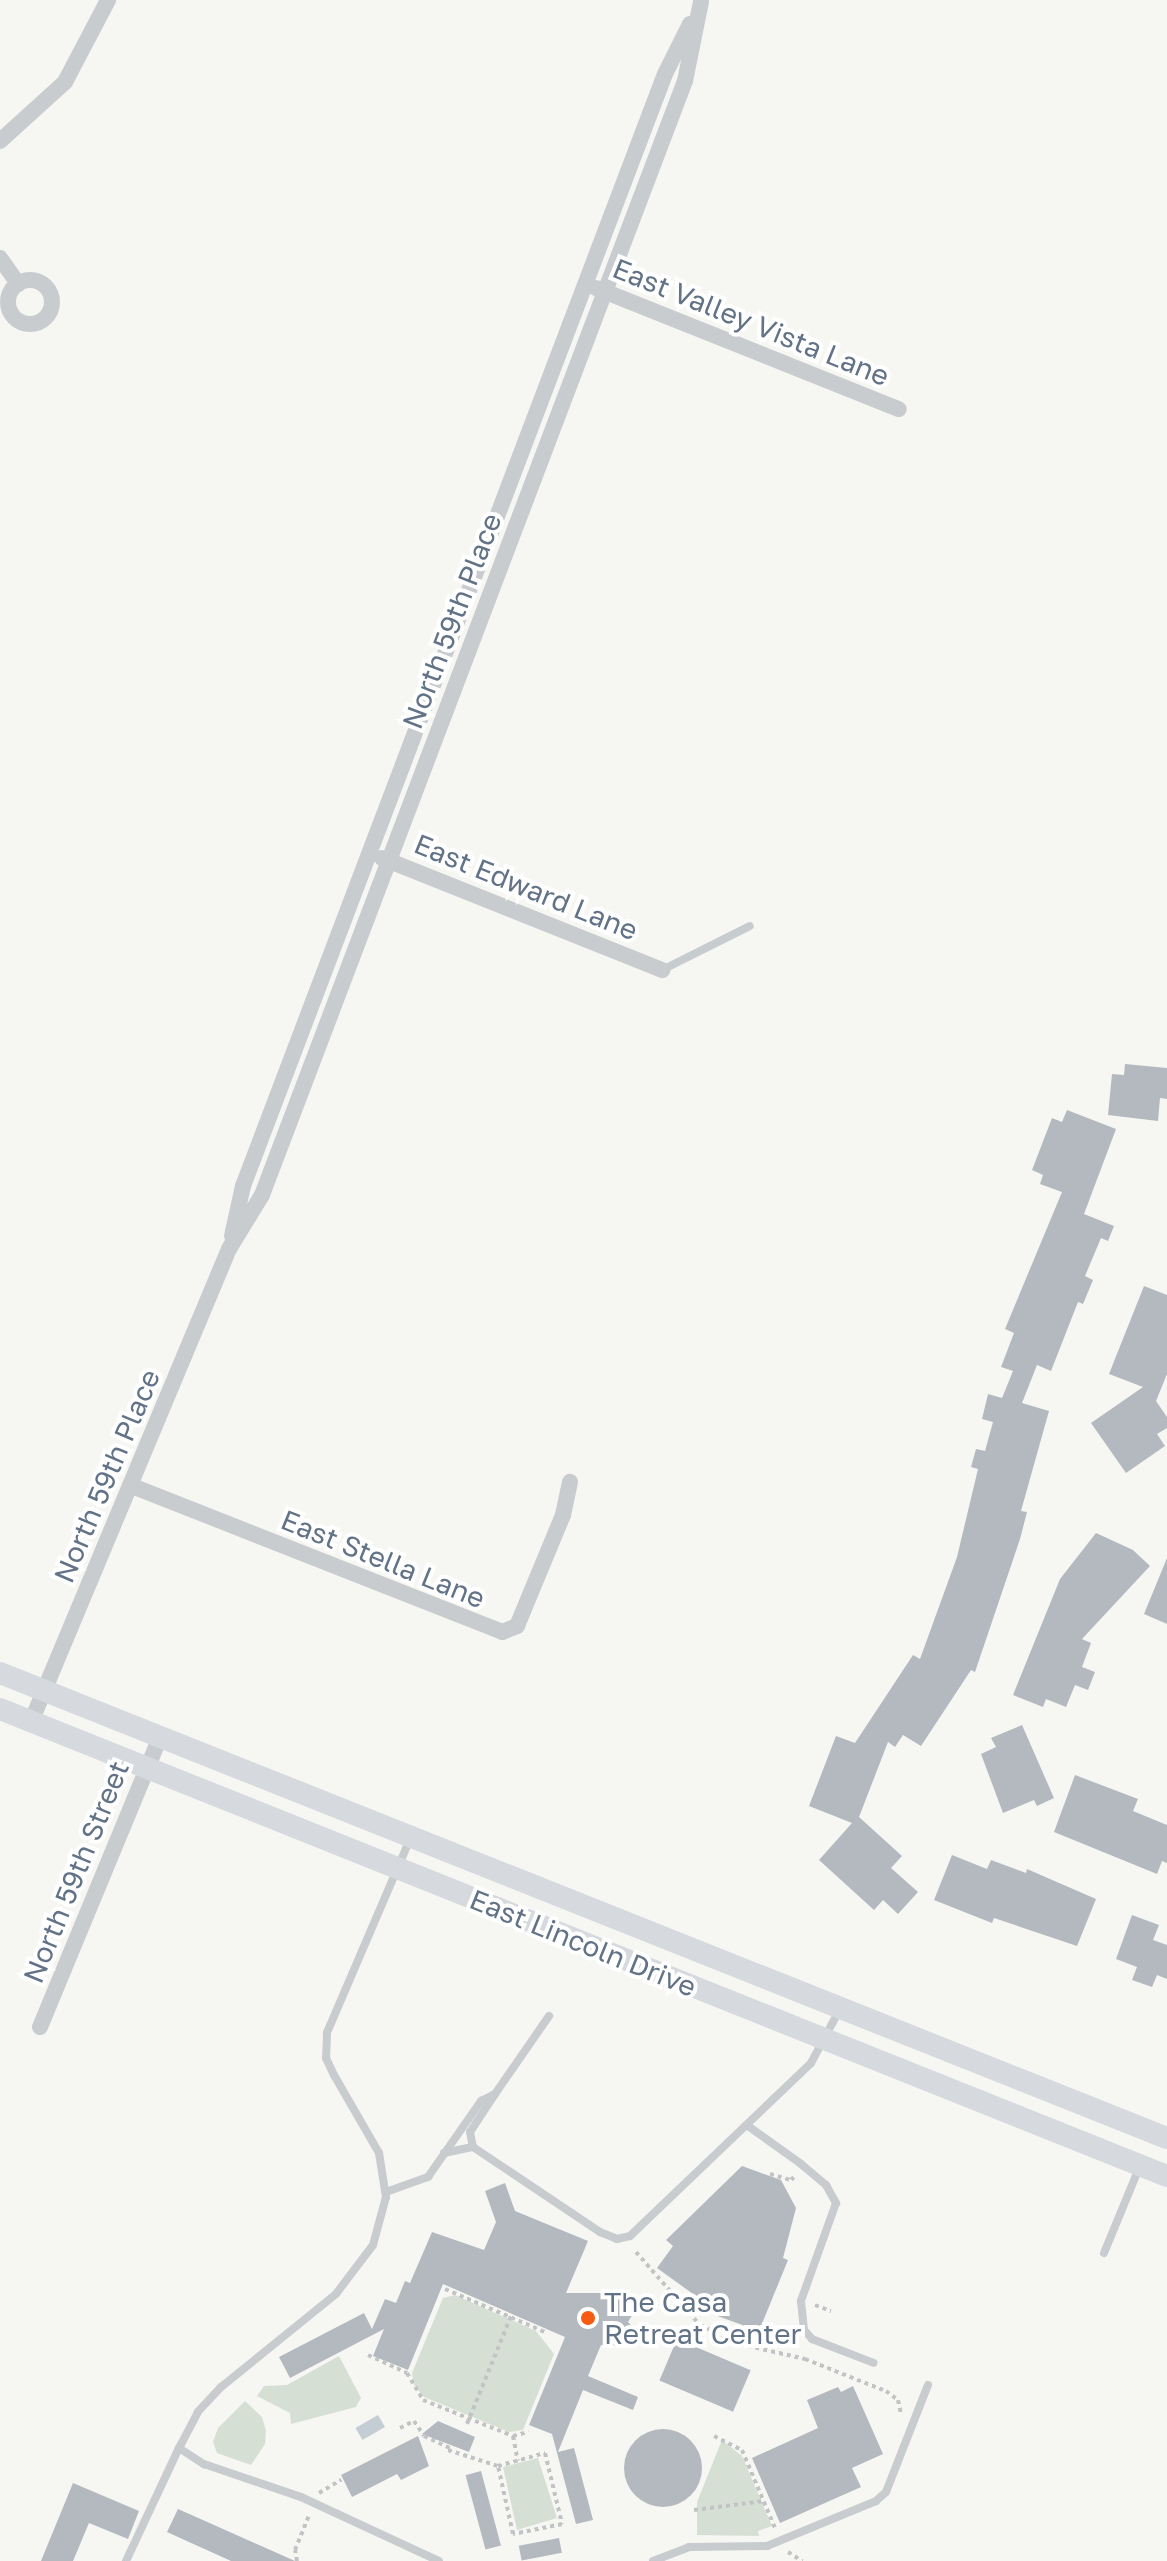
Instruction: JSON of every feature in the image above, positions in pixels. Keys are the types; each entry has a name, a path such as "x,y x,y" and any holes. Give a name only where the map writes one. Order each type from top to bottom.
{"main road":[{"name":"East Lincoln Drive","path":"0,1673 1167,2138"},
{"name":"East Lincoln Drive","path":"0,1709 1167,2176"}],"street":[{"path":"0,141 65,82 108,0"},
{"name":"North 59th Place","path":"229,1249 243,1186 584,283 665,74 701,1"},
{"name":"North 59th Place","path":"31,1722 229,1249 262,1195 685,81 701,1"},
{"path":"0,258 18,284"},
{"name":"East Valley Vista Lane","path":"584,283 899,409"},
{"name":"East Edward Lane","path":"370,853 662,970"},
{"name":"East Stella Lane","path":"132,1486 502,1632 517,1626 563,1515 570,1482"},
{"name":"North 59th Street","path":"40,2027 160,1737"}],"lane":[{"path":"662,970 750,926"},
{"path":"126,2561 198,2412 221,2387 354,2275 373,2245 386,2192 379,2153 326,2058 327,2033 410,1838"},
{"path":"549,2016 470,2132 473,2147 600,2232 622,2238 748,2126 811,2063 826,2040 840,2008"},
{"path":"386,2192 428,2177 481,2101 495,2094"},
{"path":"748,2126 818,2178 836,2203 836,2215 801,2301 804,2330 812,2339 874,2363"},
{"path":"444,2153 473,2147"},
{"path":"1104,2253 1140,2165"},
{"path":"653,2561 689,2547 774,2544 886,2492 928,2385"},
{"path":"179,2448 204,2464 301,2497 439,2561"}],"path":[{"path":"770,2174 791,2180 795,2176"},
{"path":"636,2252 700,2325 740,2344 805,2359 886,2391 898,2400 901,2422"},
{"path":"445,2289 545,2332"},
{"path":"468,2422 511,2315"},
{"path":"368,2355 407,2373 423,2400 468,2422 513,2436 528,2432"},
{"path":"400,2428 414,2421 424,2436 449,2449 498,2466 545,2453 562,2524 513,2534 498,2466"},
{"path":"513,2436 518,2461"},
{"path":"714,2436 742,2450 775,2528"},
{"path":"694,2510 764,2501"},
{"path":"789,2522 761,2534 802,2561"}],"shaded area":[{"path":"455,2295 536,2331 554,2354 523,2430 509,2432 424,2397 414,2385 412,2373 443,2298"},
{"path":"339,2356 361,2398 356,2407 291,2424 290,2413 257,2396 264,2386 287,2385"},
{"path":"245,2401 262,2417 266,2431 265,2444 251,2465 217,2453 213,2442 218,2428"},
{"path":"378,2415 385,2427 362,2440 355,2428"},
{"path":"722,2440 742,2456 772,2526 758,2531 759,2536 697,2535 697,2502"},
{"path":"538,2458 557,2518 517,2530 503,2467"}],"building":[{"path":"1125,1064 1167,1068 1167,1099 1160,1098 1158,1121 1108,1115 1112,1074 1124,1075"},
{"path":"1067,1110 1116,1129 1084,1214 1114,1226 1108,1241 1101,1238 1085,1276 1093,1280 1083,1304 1078,1302 1051,1371 1037,1365 1022,1403 1049,1411 1021,1511 1027,1512 1020,1539 975,1672 971,1670 921,1746 903,1735 895,1747 888,1742 859,1817 902,1856 891,1868 918,1892 898,1914 883,1900 874,1910 819,1860 852,1823 809,1806 836,1736 855,1743 913,1655 920,1659 957,1557 978,1469 971,1467 976,1449 985,1451 993,1422 982,1419 988,1394 1002,1398 1013,1371 1001,1367 1014,1333 1005,1329 1062,1192 1040,1184 1043,1175 1032,1170 1052,1118 1062,1122"},
{"path":"1144,1286 1167,1295 1167,1374 1156,1401 1167,1417 1167,1428 1157,1434 1165,1446 1126,1473 1091,1423 1143,1387 1109,1374"},
{"path":"1096,1533 1133,1550 1150,1566 1082,1639 1091,1643 1082,1667 1095,1672 1088,1690 1075,1685 1066,1707 1046,1699 1043,1707 1013,1695 1060,1579"},
{"path":"1167,1558 1167,1624 1144,1614"},
{"path":"1022,1725 1054,1798 1037,1806 1034,1800 1003,1813 981,1754 996,1747 991,1738"},
{"path":"1075,1775 1138,1799 1133,1811 1167,1825 1167,1863 1162,1861 1157,1874 1054,1832"},
{"path":"952,1855 987,1869 991,1860 1026,1873 1027,1869 1096,1899 1077,1946 994,1918 992,1923 934,1900"},
{"path":"1132,1915 1159,1925 1153,1940 1167,1945 1167,1979 1157,1975 1152,1987 1132,1980 1137,1967 1116,1959"},
{"path":"742,2166 781,2180 796,2208 783,2258 788,2260 759,2331 701,2310 707,2304 657,2268 673,2246 666,2240"},
{"path":"505,2183 515,2211 588,2241 566,2293 630,2293 640,2302 628,2322 633,2327 632,2346 601,2345 588,2376 638,2397 633,2410 583,2390 558,2452 574,2448 593,2520 576,2524 552,2434 529,2425 565,2337 443,2284 408,2370 373,2356 384,2329 290,2378 279,2357 364,2313 372,2329 385,2299 396,2303 405,2281 410,2283 432,2232 484,2250 496,2222 485,2191"},
{"path":"677,2339 751,2370 733,2412 659,2380"},
{"path":"853,2386 883,2454 852,2468 861,2487 780,2523 752,2458 818,2428 807,2400 838,2387 841,2392"},
{"path":"438,2421 475,2437 469,2452 422,2434"},
{"path":"663,2429 678,2432 690,2441 699,2453 702,2468 699,2483 690,2495 678,2504 663,2507 648,2504 636,2495 627,2483 624,2468 627,2453 636,2441 648,2432"},
{"path":"418,2436 429,2466 401,2480 397,2474 352,2497 341,2475"},
{"path":"481,2471 501,2545 485,2550 466,2475"},
{"path":"73,2483 139,2511 128,2539 89,2523 73,2561 41,2561"},
{"path":"178,2509 295,2561 231,2561 167,2532"},
{"path":"559,2538 562,2553 522,2561 519,2546"}],"place":[{"name":"The Casa Retreat Center","path":"588,2318"}]}
